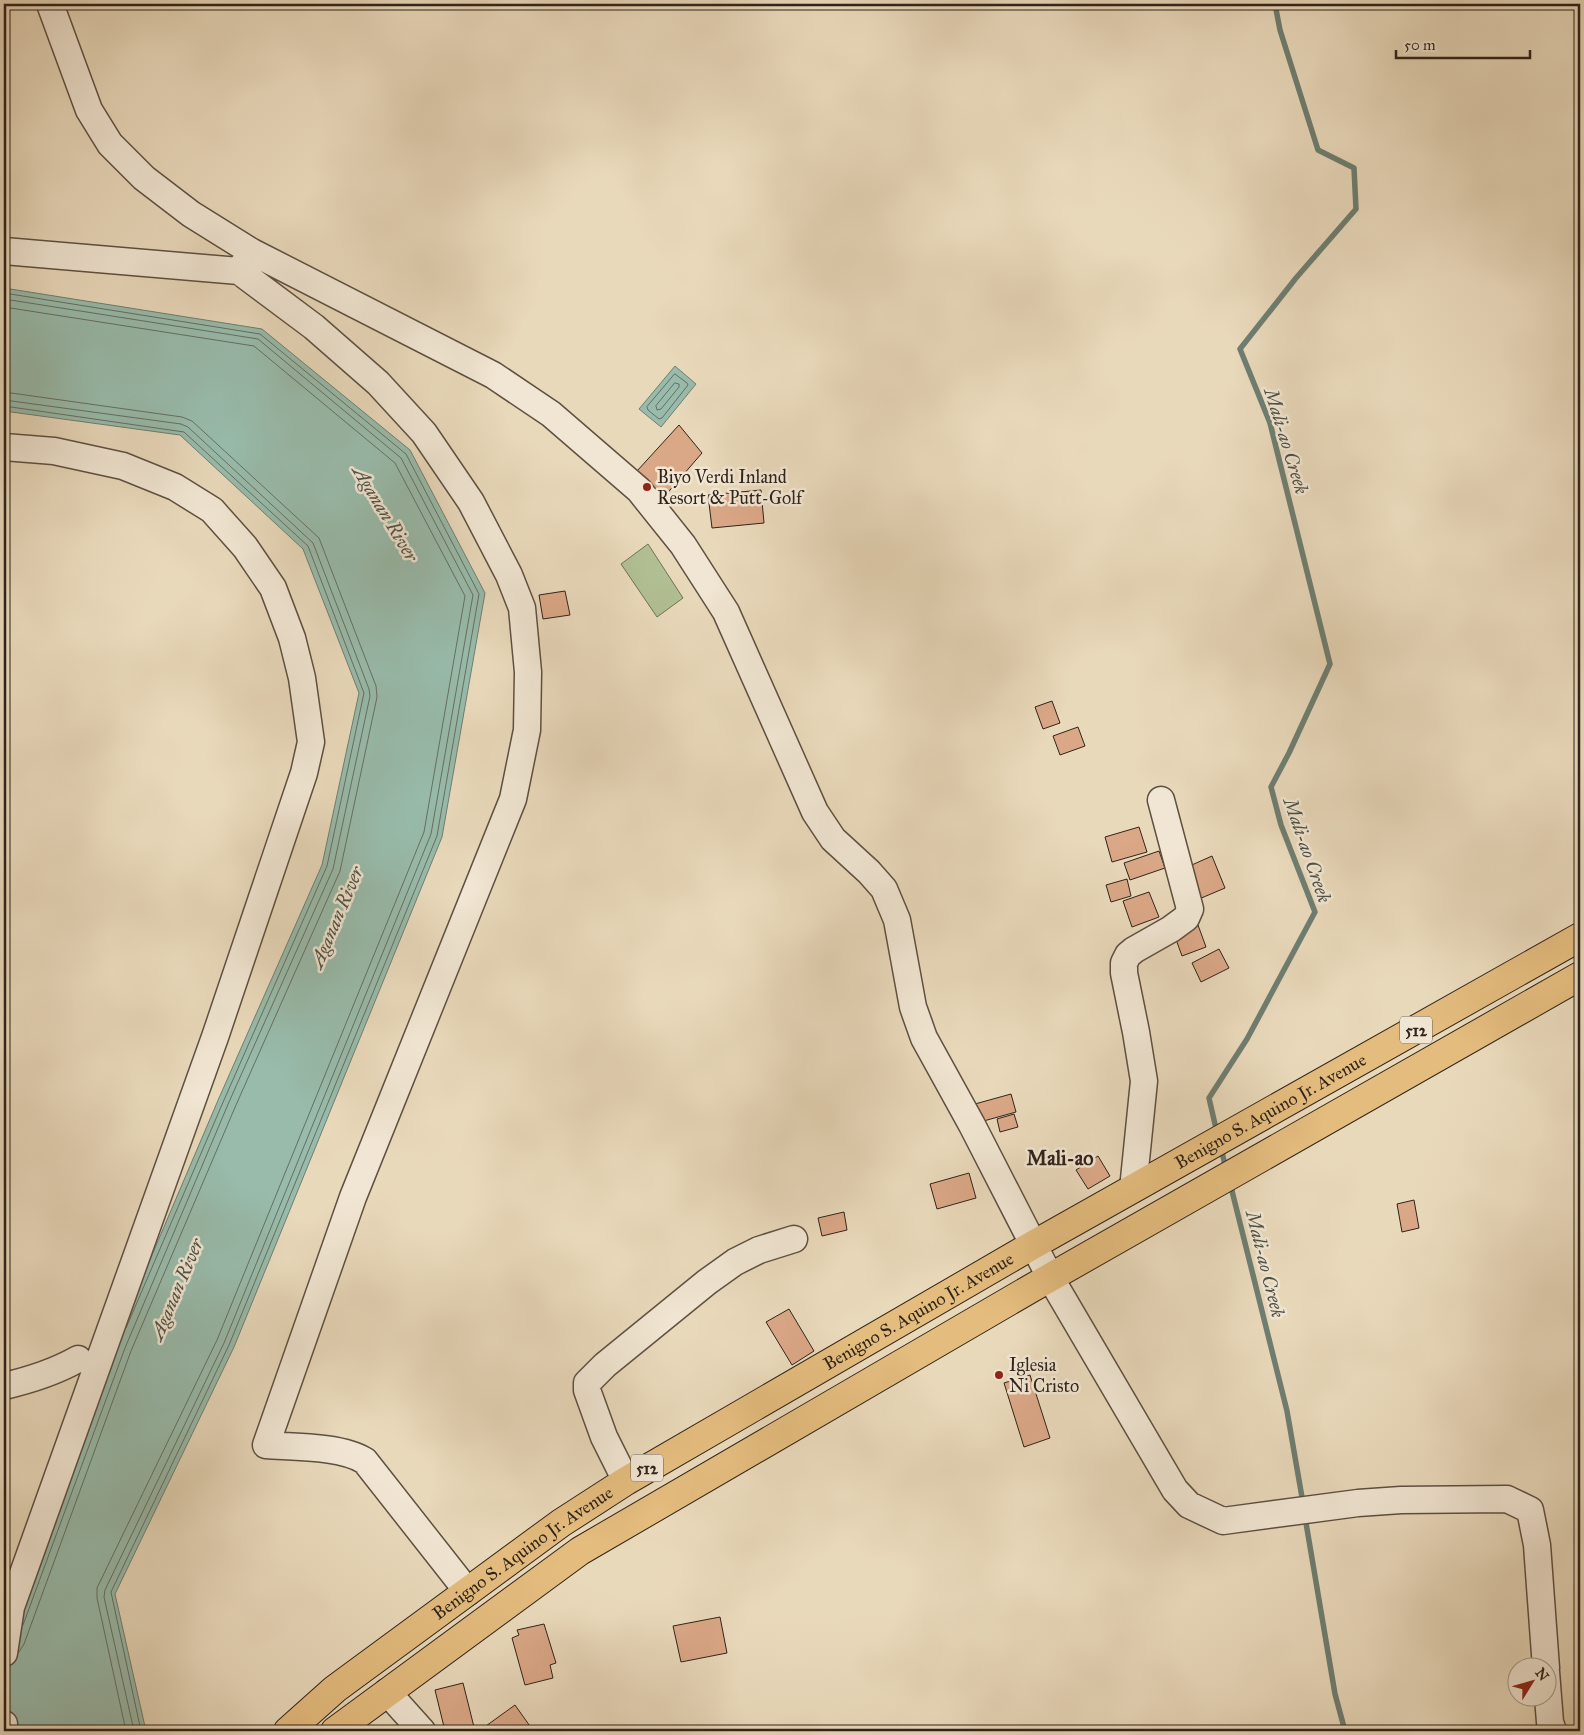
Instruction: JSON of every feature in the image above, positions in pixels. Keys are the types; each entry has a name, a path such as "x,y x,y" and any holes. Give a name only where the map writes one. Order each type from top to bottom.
{"main road":[{"name":"Benigno S. Aquino Jr. Avenue","path":"288,1731 335,1689 562,1523 626,1480 1033,1245 1580,937"},
{"name":"Benigno S. Aquino Jr. Avenue","path":"335,1731 580,1551 1050,1277 1580,976"}],"street":[{"path":"50,4 89,110 110,144 144,178 191,214 378,383 424,433 470,502 509,575 522,608 528,672 527,730 513,799 353,1197 266,1445 339,1452 356,1455 365,1461 468,1592"},
{"path":"4,252 245,262 493,375 551,414 639,490 683,545 726,612 815,812 833,839 869,872 884,889 897,920 913,1008 924,1038 972,1125 1050,1277 1175,1490 1189,1505 1223,1521 1358,1502 1507,1499 1530,1510 1537,1545 1545,1658"},
{"path":"4,447 54,451 123,466 175,486 212,510 245,547 273,588 294,646 302,678 311,742 304,773 218,1028 11,1608 4,1653"},
{"path":"1133,1189 1144,1080 1124,973 1124,963 1128,955 1134,950 1171,929 1186,918 1190,909 1161,800"},
{"path":"626,1480 604,1437 587,1390 587,1382 605,1365 735,1262 758,1250 794,1239"},
{"path":"4,1386 53,1371 78,1359"},
{"path":"387,1692 422,1731"},
{"path":"1549,1708 1553,1731"},
{"path":"4,1724 4,1731"}],"shaded area":[{"path":"648,544 683,598 657,617 621,564"}],"water":[{"name":"Aganan River","path":"4,288 262,329 410,450 485,593 442,837 234,1347 115,1594 146,1731 4,1731 4,1644 114,1344 219,1098 322,865 359,693 303,549 180,435 4,411"},
{"path":"675,366 696,384 661,427 639,409"}],"building":[{"path":"679,425 702,453 664,497 637,471"},
{"path":"761,490 764,523 712,528 708,495"},
{"path":"565,591 570,615 543,619 539,595"},
{"path":"1052,701 1060,723 1043,729 1035,707"},
{"path":"1078,727 1085,746 1060,755 1053,736"},
{"path":"1139,827 1147,852 1112,862 1105,837"},
{"path":"1159,851 1165,868 1130,880 1124,863"},
{"path":"1212,856 1225,888 1199,899 1185,868"},
{"path":"1127,879 1131,896 1111,902 1106,885"},
{"path":"1149,892 1159,917 1132,927 1123,901"},
{"path":"1198,925 1206,947 1182,956 1174,934"},
{"path":"1219,949 1229,968 1201,982 1192,963"},
{"path":"1011,1094 1016,1112 980,1122 975,1104"},
{"path":"1014,1114 1018,1127 1000,1132 997,1119"},
{"path":"1098,1156 1110,1176 1088,1189 1076,1170"},
{"path":"969,1173 976,1198 937,1209 930,1184"},
{"path":"1414,1200 1419,1228 1402,1232 1397,1204"},
{"path":"844,1212 847,1230 822,1236 818,1218"},
{"path":"789,1309 814,1351 792,1365 766,1322"},
{"path":"1030,1375 1050,1438 1024,1447 1004,1383"},
{"path":"720,1617 727,1653 681,1662 673,1626"},
{"path":"544,1624 556,1663 550,1665 553,1678 525,1685 512,1638 519,1635 517,1630"},
{"path":"463,1683 475,1731 445,1731 435,1690"},
{"path":"515,1705 532,1729 529,1731 479,1731"}],"waterway":[{"name":"Mali-ao Creek","path":"1217,1133 1209,1098 1247,1039 1315,912 1281,825 1271,787 1289,753 1330,664 1270,423 1240,349 1296,278 1356,209 1354,168 1318,150 1280,30 1275,4"},
{"name":"Mali-ao Creek","path":"1221,1147 1226,1170"},
{"name":"Mali-ao Creek","path":"1230,1183 1287,1411 1303,1503"},
{"name":"Mali-ao Creek","path":"1305,1517 1335,1694 1345,1731"}],"place":[{"name":"Biyo Verdi Inland Resort & Putt-Golf","path":"647,487"},
{"name":"Iglesia Ni Cristo","path":"999,1375"}],"district":[{"name":"Mali-ao","path":"1060,1158"}]}
